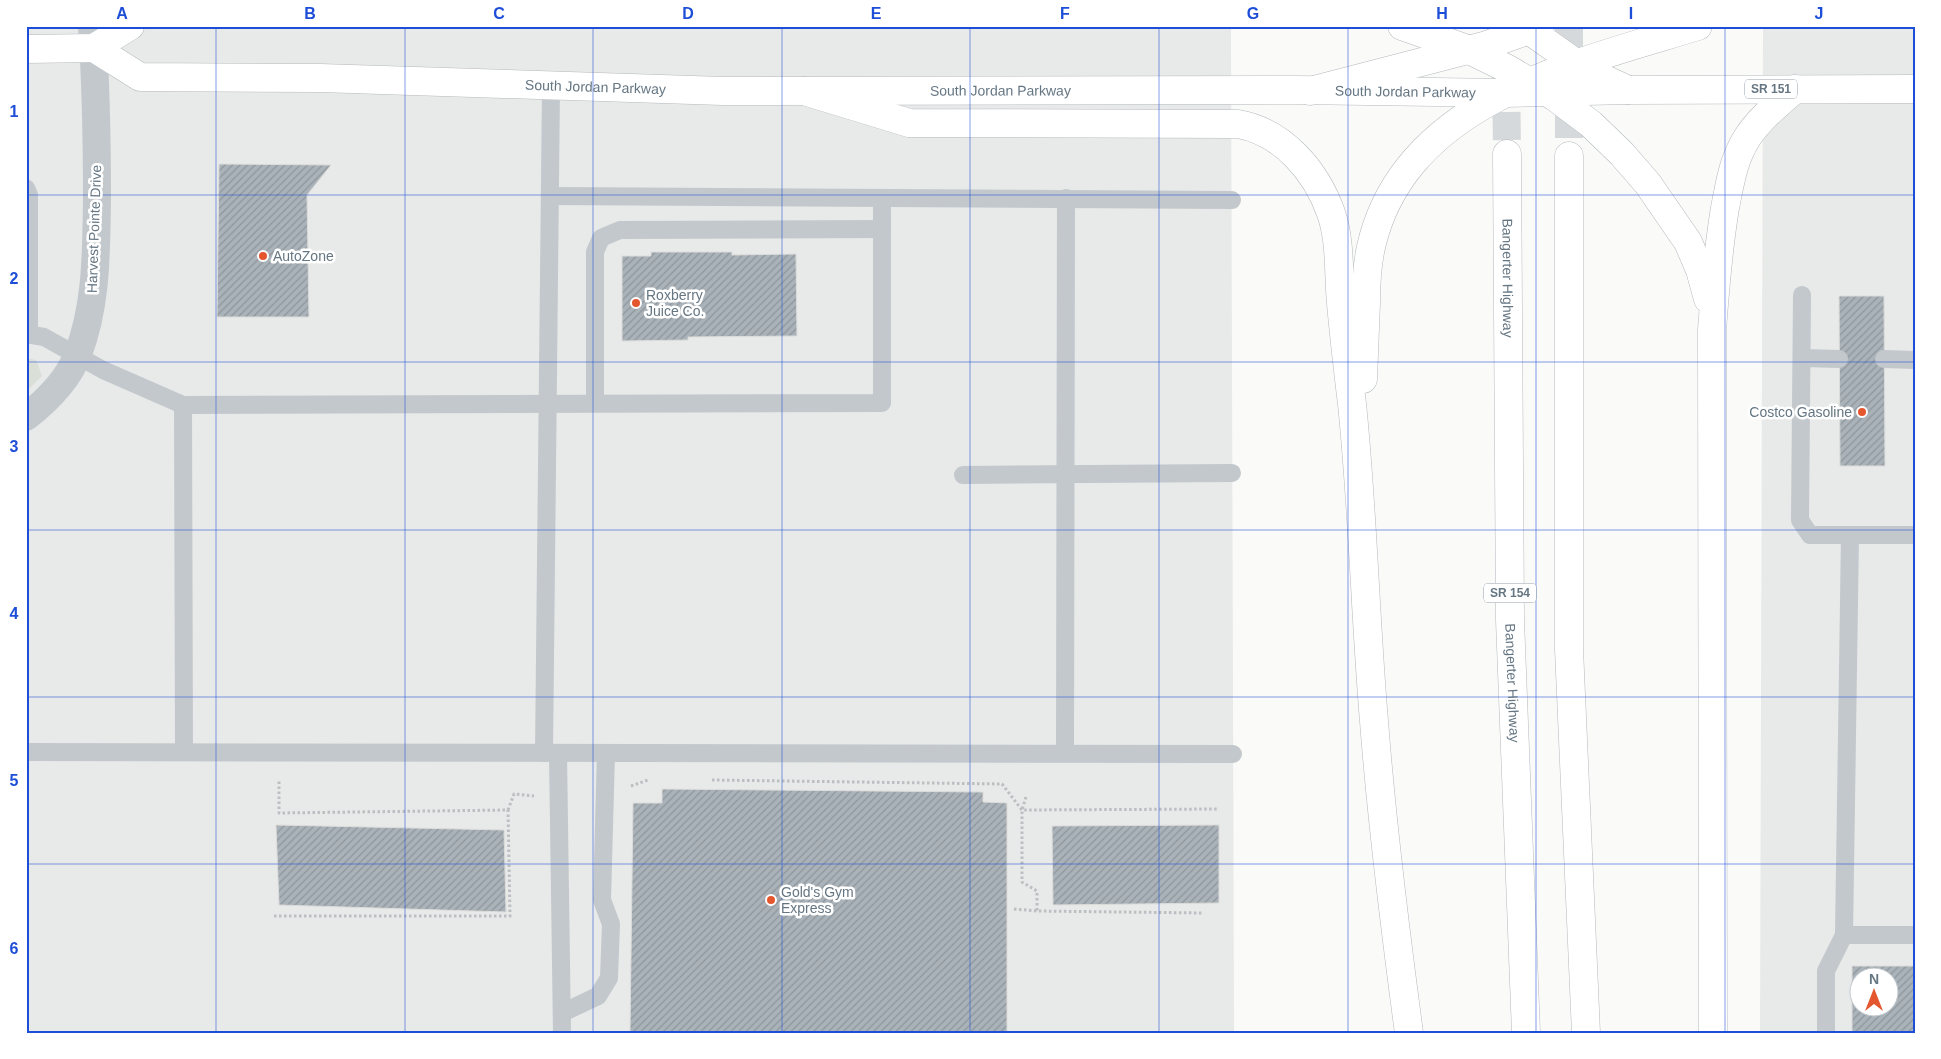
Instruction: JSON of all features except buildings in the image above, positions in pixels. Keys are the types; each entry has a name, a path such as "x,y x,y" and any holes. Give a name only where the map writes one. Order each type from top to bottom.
{"main road":[{"path":"26,49 93,37 130,26"},
{"path":"1402,26 1467,49 1539,86 1591,124 1622,154 1648,184 1688,242 1702,278 1708,300 1712,330"},
{"path":"1359,474 1366,285 1371,246 1379,220 1393,190 1425,150 1468,114 1505,93 1539,86 1576,63 1698,26"},
{"path":"1310,91 1487,45 1531,28 1587,71 1628,90"},
{"name":"South Jordan Parkway","path":"93,37 140,77 310,78 550,86 804,91 1505,93"},
{"name":"SR 151","path":"1539,86 1628,90 1915,89"},
{"path":"1713,1033 1712,330 1715,283 1720,236 1731,174 1738,155 1747,138 1760,121 1795,89"},
{"path":"804,91 909,123 1225,123 1250,126 1262,130 1274,138 1300,159 1311,175 1324,196 1335,228 1339,250 1341,301 1359,474 1380,799 1409,1033"},
{"name":"Bangerter Highway","path":"1507,154 1510,620 1526,1033"},
{"path":"1569,156 1569,649 1586,1033"}],"street":[{"name":"Harvest Pointe Drive","path":"26,417 37,409 58,387 78,355 88,323 96,273 97,121 93,37"}],"lane":[{"path":"550,86 548,404 551,753 562,1033"},
{"path":"26,188 29,195 28,334 44,338 103,370 183,405 882,403 882,198"},
{"path":"550,196 1232,200"},
{"path":"1065,753 1064,475 1066,198"},
{"path":"595,404 595,252 601,238 620,230 882,229"},
{"path":"1802,295 1800,520 1810,535 1915,535"},
{"path":"1802,358 1839,359"},
{"path":"1884,359 1915,360"},
{"path":"183,405 184,752"},
{"path":"963,475 1232,473"},
{"path":"1826,1033 1826,971 1844,935 1850,535"},
{"path":"26,752 1233,754"},
{"path":"562,1013 598,996 610,978 611,924 602,900 606,753"},
{"path":"1844,935 1915,935"}],"path":[{"path":"279,778 279,812 508,810"},
{"path":"624,789 646,780 656,780"},
{"path":"705,780 1002,784 1022,810"},
{"path":"274,916 510,916 508,810 514,794 540,797"},
{"path":"1026,797 1022,810 1022,882 1037,891 1037,912"},
{"path":"1022,810 1218,809"},
{"path":"1014,909 1037,912 1204,913"}],"shaded area":[{"path":"26,26 1231,26 1234,1033 26,1033"},
{"path":"1763,26 1915,26 1915,1033 1760,1033"},
{"path":"26,358 36,360 42,376 26,392"}],"tunnel":[{"path":"1569,26 1569,156"},
{"path":"1506,70 1507,154"}],"place":[{"name":"AutoZone","path":"263,256"},
{"name":"Roxberry Juice Co.","path":"636,303"},
{"name":"Costco Gasoline","path":"1862,412"},
{"name":"Gold's Gym Express","path":"771,900"}]}
